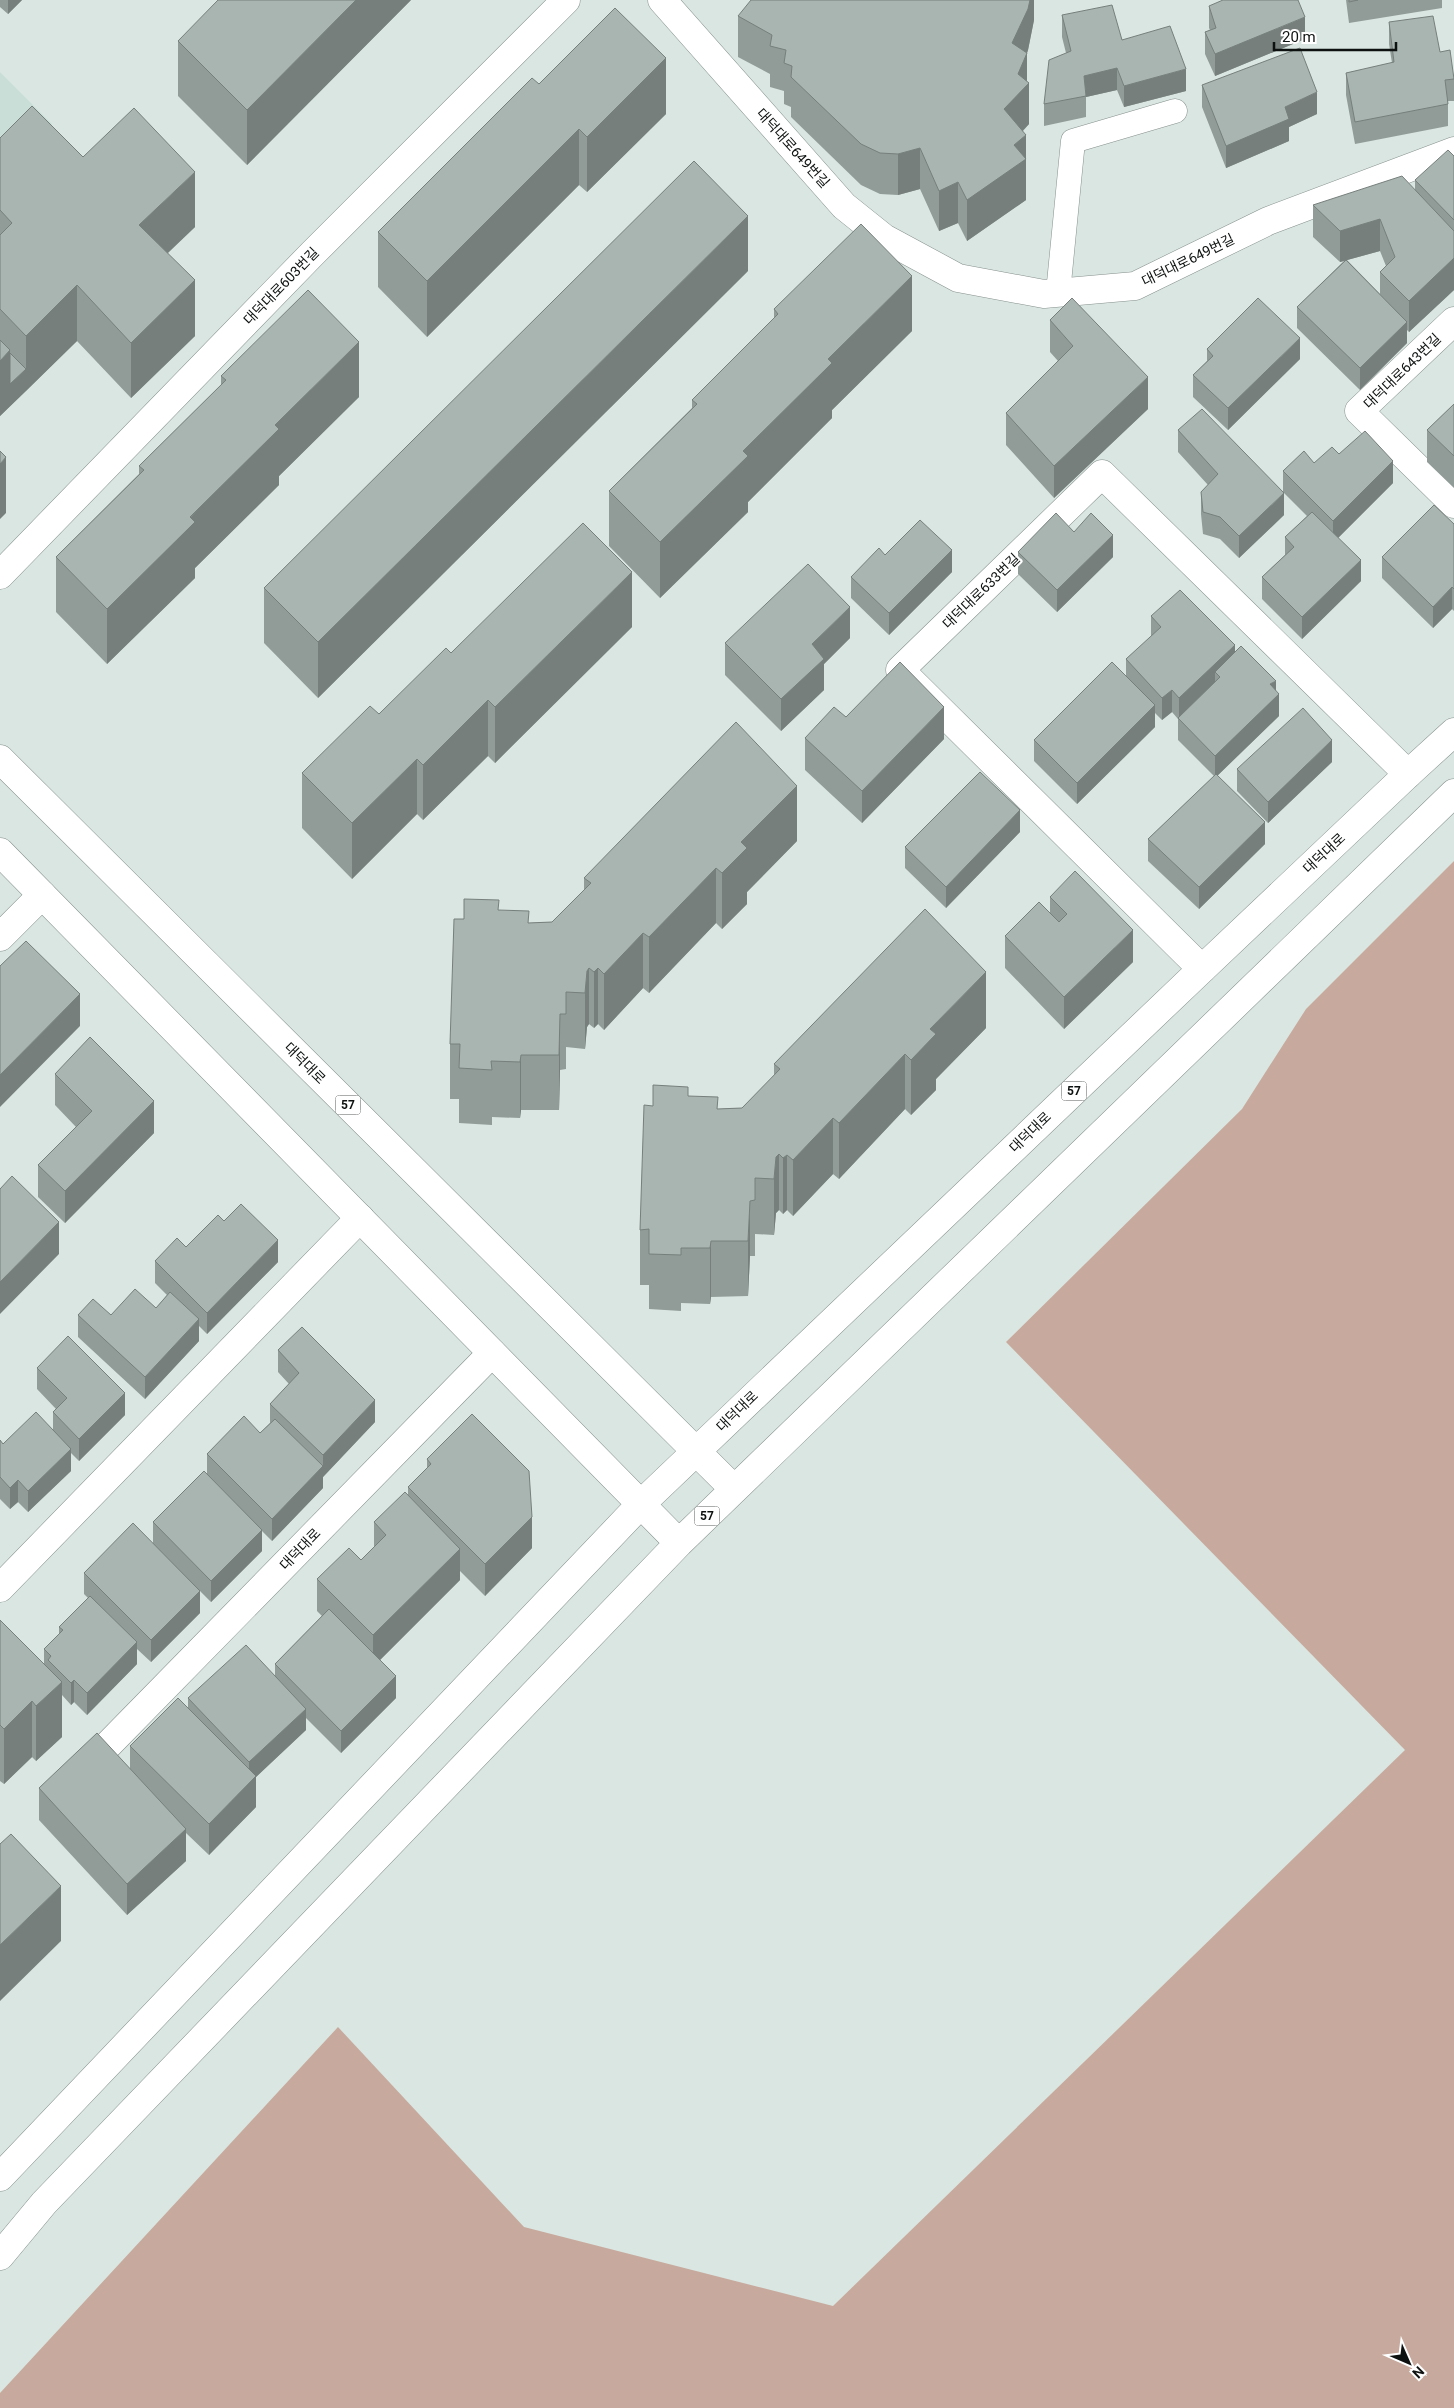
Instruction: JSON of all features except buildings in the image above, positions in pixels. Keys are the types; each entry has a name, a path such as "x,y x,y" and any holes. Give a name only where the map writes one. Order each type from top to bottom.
{"main road":[{"name":"대덕대로603번길","path":"0,575 320,246 566,0"},
{"name":"대덕대로649번길","path":"662,0 844,206 884,238 958,278 1044,294 1134,286 1268,221 1454,151"},
{"name":"대덕대로643번길","path":"1454,321 1359,412 1454,504"},
{"name":"대덕대로633번길","path":"1202,968 900,670 1102,474 1408,774"},
{"name":"대덕대로","path":"0,2177 642,1504 1202,968 1454,732"},
{"name":"대덕대로","path":"0,759 734,1489"},
{"name":"57","path":"679,1543 1454,793"},
{"path":"0,852 679,1543 44,2203 0,2256"},
{"path":"0,937 42,895"},
{"path":"0,1588 360,1218"},
{"name":"대덕대로","path":"107,1746 492,1352"}],"lane":[{"path":"1058,293 1073,141 1175,111"}],"shaded area":[{"path":"0,72 52,124 0,174"},
{"path":"1454,861 1454,2408 0,2408 0,2393 338,2027 524,2227 833,2306 1405,1750 1006,1342 1242,1109 1306,1009"}]}
